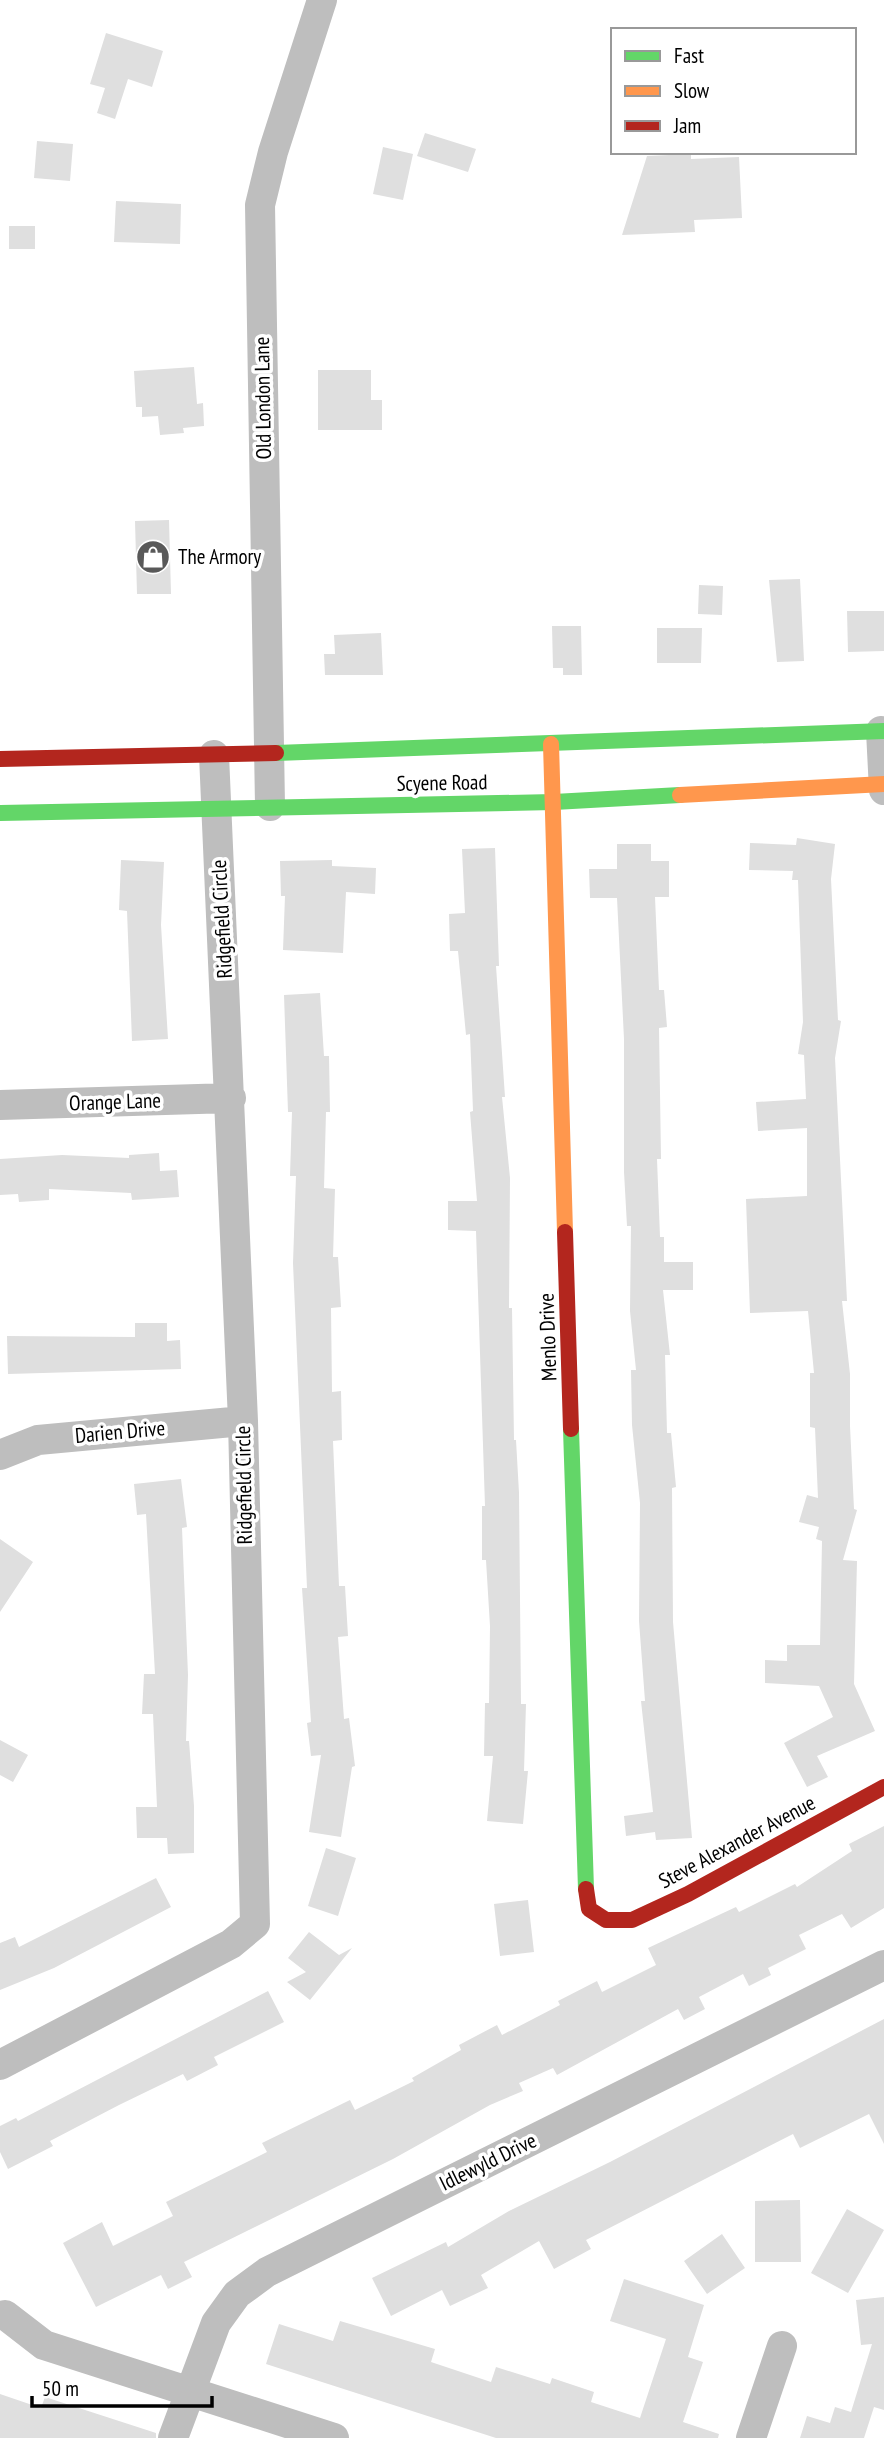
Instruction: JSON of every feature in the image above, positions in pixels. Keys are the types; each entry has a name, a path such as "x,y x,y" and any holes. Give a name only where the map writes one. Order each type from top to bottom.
{"main road":[{"name":"Scyene Road","path":"0,759 214,755 883,731"},
{"name":"Menlo Drive","path":"551,744 584,1880 589,1909 606,1920"},
{"name":"Scyene Road","path":"0,813 270,806 554,803 884,784"},
{"name":"Steve Alexander Avenue","path":"606,1920 632,1920 688,1894 884,1787"}],"street":[{"name":"Old London Lane","path":"270,806 267,753 260,205 272,152 322,0"},
{"path":"883,731 884,790"},
{"name":"Ridgefield Circle","path":"0,2065 231,1944 255,1924 243,1421 214,755"},
{"name":"Orange Lane","path":"0,1105 231,1098"},
{"name":"Darien Drive","path":"0,1455 38,1440 243,1421"},
{"name":"Idlewyld Drive","path":"173,2438 188,2391 216,2323 237,2294 267,2272 884,1965"},
{"path":"5,2315 44,2345 334,2438"},
{"path":"751,2438 782,2346"}],"building":[{"path":"106,33 163,51 152,87 128,79 115,119 97,113 105,88 90,84"},
{"path":"425,133 476,149 468,172 417,156"},
{"path":"37,141 73,144 70,181 34,178"},
{"path":"383,147 413,154 403,200 373,194"},
{"path":"691,154 691,159 739,157 742,218 694,220 695,232 622,235 647,156"},
{"path":"116,201 181,204 180,244 114,242"},
{"path":"9,226 35,226 35,249 9,249"},
{"path":"194,367 197,404 203,403 204,426 183,428 184,433 160,435 158,416 142,417 142,407 136,407 134,371"},
{"path":"318,370 371,370 371,400 382,400 382,430 318,430"},
{"name":"The Armory","path":"169,520 171,594 137,594 135,521"},
{"path":"800,579 804,661 777,662 769,580"},
{"path":"699,585 723,586 722,615 698,614"},
{"path":"847,611 884,611 884,651 848,652"},
{"path":"552,626 581,626 582,675 563,675 563,668 553,668"},
{"path":"657,628 702,628 701,663 657,663"},
{"path":"381,633 383,675 325,675 324,654 335,654 334,635"},
{"path":"797,838 835,844 831,879 838,1020 841,1021 835,1058 847,1301 842,1301 850,1374 854,1509 857,1510 843,1560 857,1561 854,1684 875,1731 817,1756 828,1777 807,1787 784,1743 833,1717 819,1686 765,1683 765,1660 787,1661 787,1645 820,1645 822,1541 816,1539 819,1527 799,1522 807,1495 818,1498 815,1428 810,1427 810,1373 814,1373 808,1311 750,1313 746,1199 807,1196 807,1128 758,1131 756,1102 806,1099 804,1055 798,1054 803,1022 798,880 792,880 793,871 749,870 750,843 796,845"},
{"path":"617,844 651,844 651,861 669,861 669,897 655,897 659,990 664,990 667,1027 659,1028 661,1159 657,1159 660,1237 664,1237 664,1262 693,1262 693,1290 663,1290 670,1355 665,1355 667,1433 671,1433 676,1487 672,1488 673,1622 692,1838 656,1840 655,1832 626,1836 624,1816 653,1812 641,1701 645,1701 639,1621 640,1503 632,1425 631,1370 636,1370 630,1311 631,1226 627,1226 624,1172 624,1039 617,898 590,898 589,869 617,869"},
{"path":"495,848 499,966 496,966 505,1097 502,1097 510,1178 509,1308 512,1308 514,1440 519,1493 521,1704 526,1704 524,1771 528,1771 523,1824 487,1821 493,1756 484,1756 485,1703 489,1703 490,1626 486,1560 482,1560 482,1506 485,1506 476,1231 448,1230 448,1201 477,1201 470,1112 473,1111 470,1034 466,1035 458,951 450,951 449,914 465,913 462,849"},
{"path":"121,860 164,862 161,925 168,1039 132,1041 127,911 119,910"},
{"path":"332,860 332,866 376,868 375,894 346,892 343,953 283,950 285,896 281,896 280,861"},
{"path":"320,993 324,1056 329,1056 330,1112 326,1112 324,1188 335,1189 333,1257 338,1257 341,1307 331,1308 332,1392 341,1391 342,1440 333,1441 339,1586 345,1586 348,1636 338,1637 344,1719 349,1718 355,1766 352,1767 341,1837 309,1832 321,1755 311,1756 307,1723 311,1722 302,1588 307,1588 293,1263 296,1176 290,1176 292,1112 288,1112 284,995"},
{"path":"159,1153 160,1171 177,1170 179,1197 132,1200 131,1193 49,1189 49,1200 19,1202 18,1194 0,1195 0,1159 62,1155 129,1158 129,1155"},
{"path":"135,1323 167,1323 167,1341 180,1340 181,1369 8,1374 7,1336 135,1337"},
{"path":"181,1479 187,1527 182,1528 188,1675 186,1741 189,1741 194,1806 194,1853 168,1854 167,1838 137,1838 136,1807 157,1807 153,1714 142,1714 144,1674 155,1674 146,1514 137,1515 134,1484"},
{"path":"0,1539 33,1562 0,1612"},
{"path":"0,1740 28,1755 13,1782 0,1775"},
{"path":"884,1826 884,1908 851,1928 842,1914 799,1935 806,1949 768,1968 771,1975 749,1986 743,1974 699,1997 705,2009 684,2020 678,2009 557,2075 553,2068 519,2083 523,2091 490,2105 393,2159 184,2262 192,2277 168,2289 161,2275 96,2307 63,2243 102,2222 113,2246 173,2216 166,2202 267,2152 262,2143 350,2100 355,2110 414,2081 412,2078 461,2050 459,2045 497,2025 502,2035 560,2005 558,2001 597,1981 602,1992 656,1965 648,1948 736,1907 739,1912 795,1884 797,1887 852,1851 849,1844"},
{"path":"326,1848 356,1858 338,1916 308,1906"},
{"path":"156,1878 171,1907 54,1968 0,1990 0,1943 15,1937 19,1947"},
{"path":"528,1900 534,1952 500,1956 494,1904"},
{"path":"309,1932 339,1955 352,1948 310,2000 287,1982 306,1972 288,1958"},
{"path":"268,1991 284,2022 214,2057 218,2065 187,2081 183,2074 119,2105 50,2141 53,2146 8,2169 0,2152 0,2126 16,2118 18,2121"},
{"path":"884,2019 884,2144 869,2114 800,2148 793,2134 586,2240 591,2249 554,2269 539,2241 481,2275 488,2288 450,2306 442,2290 391,2316 372,2278 446,2242 448,2247 509,2211 610,2162"},
{"path":"800,2200 801,2262 755,2262 755,2201"},
{"path":"847,2209 884,2230 848,2293 811,2273"},
{"path":"722,2234 745,2268 707,2294 684,2261"},
{"path":"624,2279 704,2305 688,2357 703,2362 683,2422 719,2434 718,2438 496,2438 266,2364 279,2324 333,2341 340,2321 435,2349 431,2362 491,2382 496,2367 550,2384 552,2378 594,2392 591,2402 640,2418 666,2339 610,2321"},
{"path":"884,2297 884,2410 874,2407 864,2438 800,2438 807,2416 830,2423 835,2407 851,2412 872,2344 861,2345 856,2300"},
{"path":"0,2394 41,2408 45,2397 156,2433 156,2438 0,2438"}],"traffic: fast":[{"path":"276,753 884,731"},
{"path":"0,813 554,802 680,795"},
{"path":"571,1429 586,1889"}],"traffic: slow":[{"path":"551,744 565,1232"},
{"path":"680,795 884,784"}],"traffic: jam":[{"path":"0,759 276,753"},
{"path":"565,1232 571,1429"},
{"path":"586,1889 589,1909 606,1920 632,1920 688,1894 884,1787"}],"place":[{"name":"The Armory","path":"153,557"}]}
